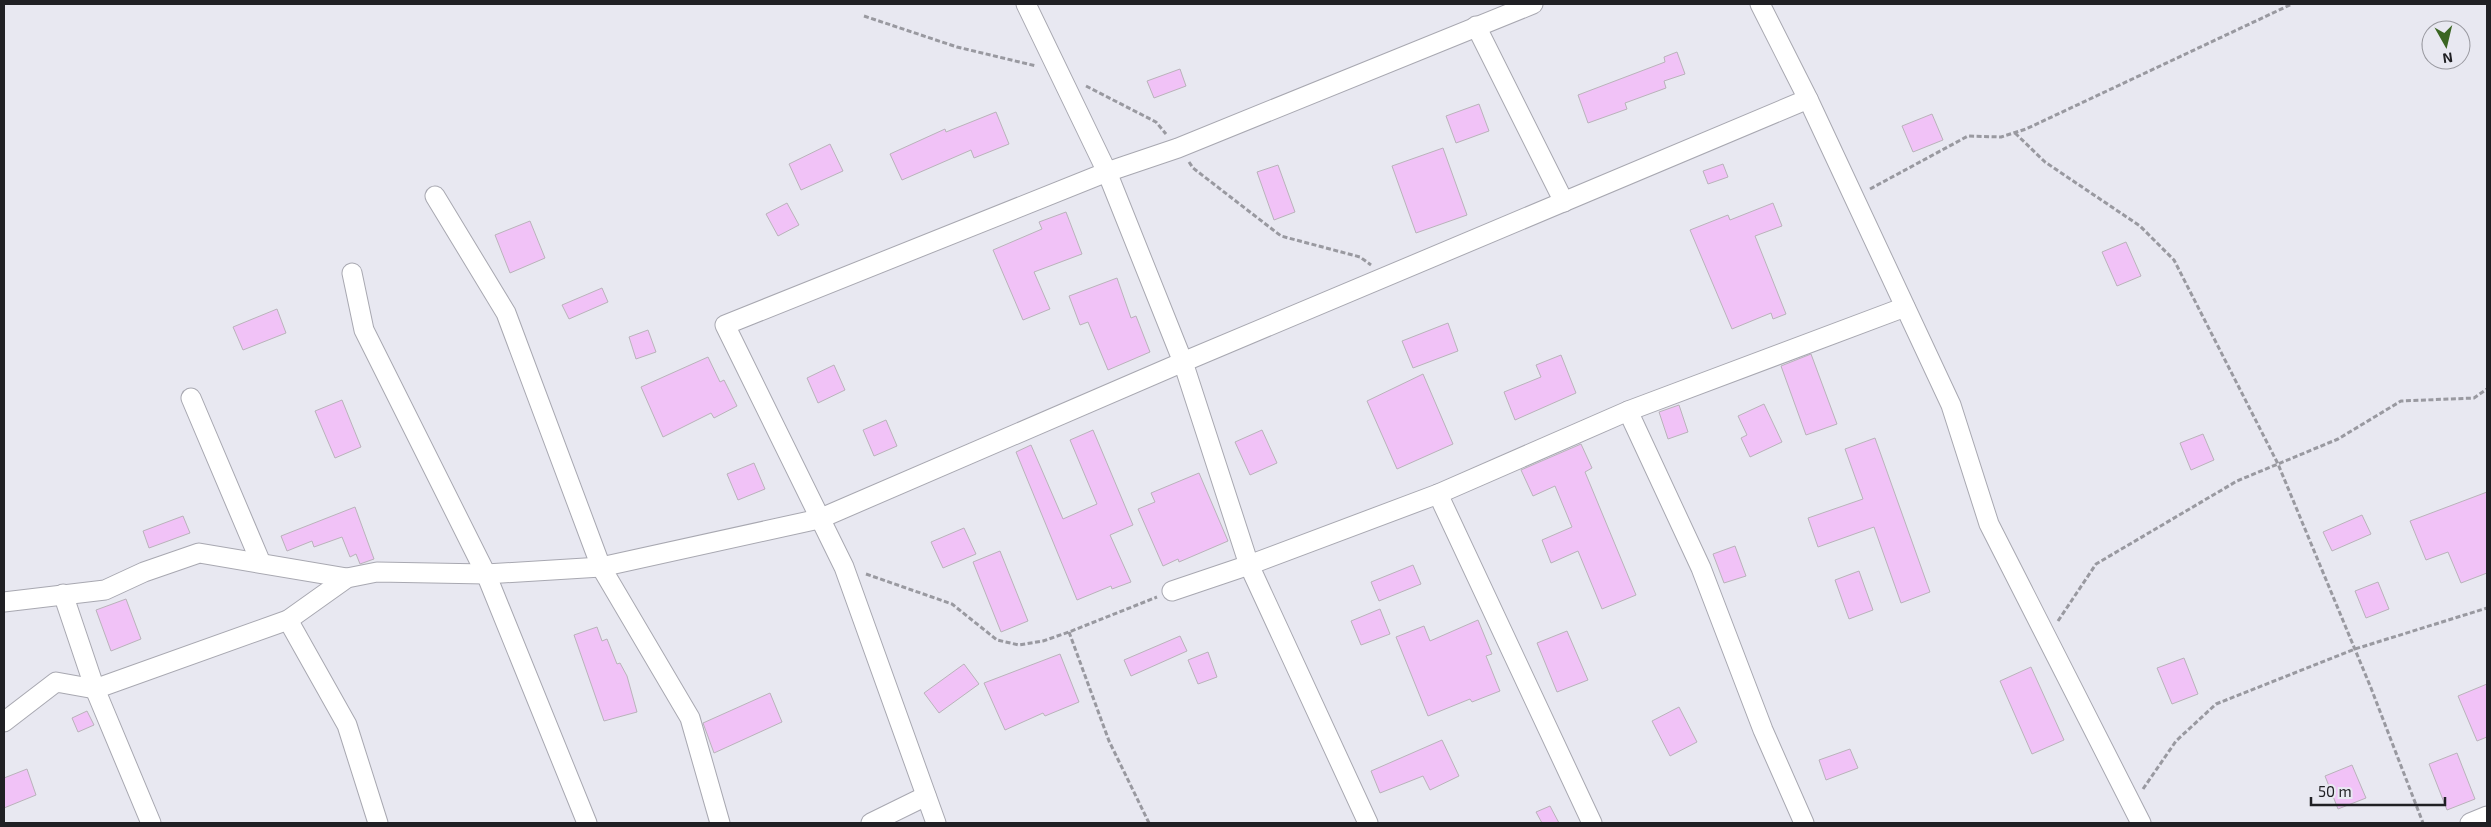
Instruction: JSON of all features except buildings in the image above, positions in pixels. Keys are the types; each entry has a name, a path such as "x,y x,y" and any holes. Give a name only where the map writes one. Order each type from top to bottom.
{"street":[{"path":"1026,4 1107,172 1183,362 1249,565 1368,823"},
{"path":"936,823 844,567 725,325 1107,172 1178,148 1532,4"},
{"path":"1760,4 1808,99 1950,405 1989,524 2141,823"},
{"path":"1476,26 1564,202"},
{"path":"4,602 105,590 144,572 199,553 347,578 377,572 486,574 601,567 819,519 1183,362 1808,99"},
{"path":"435,196 506,313 601,567 690,718 720,823"},
{"path":"352,273 364,330 486,574 587,823"},
{"path":"1172,591 1249,565 1438,494 1628,411 1905,307"},
{"path":"191,398 261,563"},
{"path":"1628,411 1700,568 1763,730 1804,823"},
{"path":"1438,494 1592,823"},
{"path":"4,722 56,682 95,689 288,620 347,578"},
{"path":"63,594 95,689 151,823"},
{"path":"288,620 347,725 378,823"},
{"path":"870,823 926,796"},
{"path":"2470,823 2487,816"}],"path":[{"path":"1854,198 1968,136 2001,137 2015,133 2292,4"},
{"path":"864,16 957,47 1059,72"},
{"path":"1085,86 1156,122 1193,168 1281,236 1360,257 1388,276"},
{"path":"2015,133 2045,162 2140,226 2174,260 2278,464 2355,649 2423,823"},
{"path":"2046,638 2096,564 2237,481 2338,439 2401,401 2474,398 2487,389"},
{"path":"844,567 952,604 997,640 1019,645 1043,641 1106,619 1172,591"},
{"path":"2132,806 2176,741 2216,704 2355,649 2487,608"},
{"path":"1069,632 1109,741 1149,823"}]}
